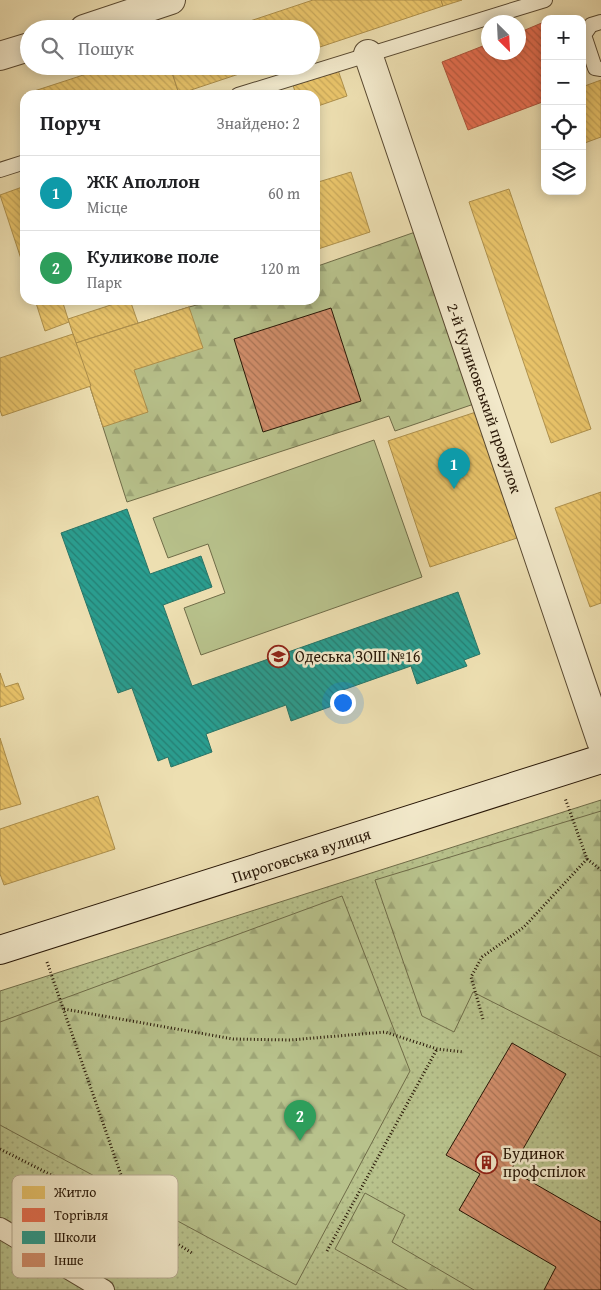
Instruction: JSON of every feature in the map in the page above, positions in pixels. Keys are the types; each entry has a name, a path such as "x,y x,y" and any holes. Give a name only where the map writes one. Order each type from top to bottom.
{"street":[{"path":"111,20 171,0"},
{"path":"0,56 20,50"},
{"name":"2-й Куликовський провулок","path":"368,54 601,741"},
{"name":"Пироговська вулиця","path":"0,950 601,760"},
{"path":"0,1228 12,1235"},
{"path":"84,1278 104,1290"}],"lane":[{"path":"320,69 546,0"},
{"path":"601,22 591,26 584,35 595,68 601,69"},
{"path":"254,90 301,75"},
{"path":"0,170 20,164"}],"path":[{"path":"556,774 588,859 601,870"},
{"path":"483,1019 471,977 482,957 524,927 588,859"},
{"path":"38,938 121,1175"},
{"path":"64,1009 233,1039 290,1040 385,1032 437,1049 464,1052"},
{"path":"327,1251 437,1049"},
{"path":"0,1149 51,1175"},
{"path":"178,1244 192,1253"}],"green space":[{"path":"421,230 474,404 395,431 389,416 127,502 76,343 197,305 320,305 320,265"},
{"path":"374,440 422,577 201,655 184,608 225,593 208,544 168,558 153,518"},
{"path":"601,800 601,1290 0,1290 0,991"},
{"path":"601,811 601,1057 473,992 454,1032 422,1016 375,880"},
{"path":"342,896 410,1071 296,1285 178,1221 178,1175 92,1175 0,1125 0,1022"},
{"path":"365,1193 405,1215 392,1242 474,1290 408,1290 335,1249"}],"building: Житло":[{"path":"313,0 441,0 443,6 320,47 320,20 253,20"},
{"path":"441,0 462,0 443,6"},
{"path":"338,70 347,96 320,105 320,90 294,90 293,85"},
{"path":"83,75 173,75 178,90 37,90"},
{"path":"173,75 236,75 191,90 178,90"},
{"path":"601,80 601,137 586,143 586,105 586,86"},
{"path":"351,172 370,232 320,248 320,181"},
{"path":"20,188 20,256 0,195"},
{"path":"509,189 591,429 551,443 469,202"},
{"path":"37,305 64,305 69,322 45,331"},
{"path":"111,305 132,305 138,323 76,343 68,319"},
{"path":"189,307 203,348 134,370 148,412 103,427 76,343"},
{"path":"73,334 91,386 2,416 0,410 0,358"},
{"path":"479,411 520,537 430,567 388,441"},
{"path":"601,492 601,603 590,607 555,508"},
{"path":"0,673 5,687 18,683 24,699 0,707"},
{"path":"0,738 21,804 0,810"},
{"path":"98,796 115,849 4,885 0,874 0,829"}],"building: Торгівля":[{"path":"541,23 541,103 468,130 442,62 481,47 481,60 526,60 526,30"}],"building: Школи":[{"path":"127,509 150,574 201,556 212,587 163,605 192,686 458,592 480,654 464,660 467,666 417,684 411,666 340,691 343,702 291,721 286,705 206,734 212,752 171,767 168,757 158,761 132,688 118,693 61,533"}],"building: Інше":[{"path":"331,308 361,401 263,432 234,339"},
{"name":"Будинок профспілок","path":"512,1043 566,1074 511,1170 601,1222 601,1290 544,1290 556,1267 459,1210 480,1174 446,1155"}],"place":[{"name":"ЖК Аполлон","path":"454,489"},
{"name":"Одеська ЗОШ №16","path":"279,656"},
{"name":"Куликове поле","path":"300,1141"},
{"name":"Будинок профспілок","path":"487,1162"}]}
